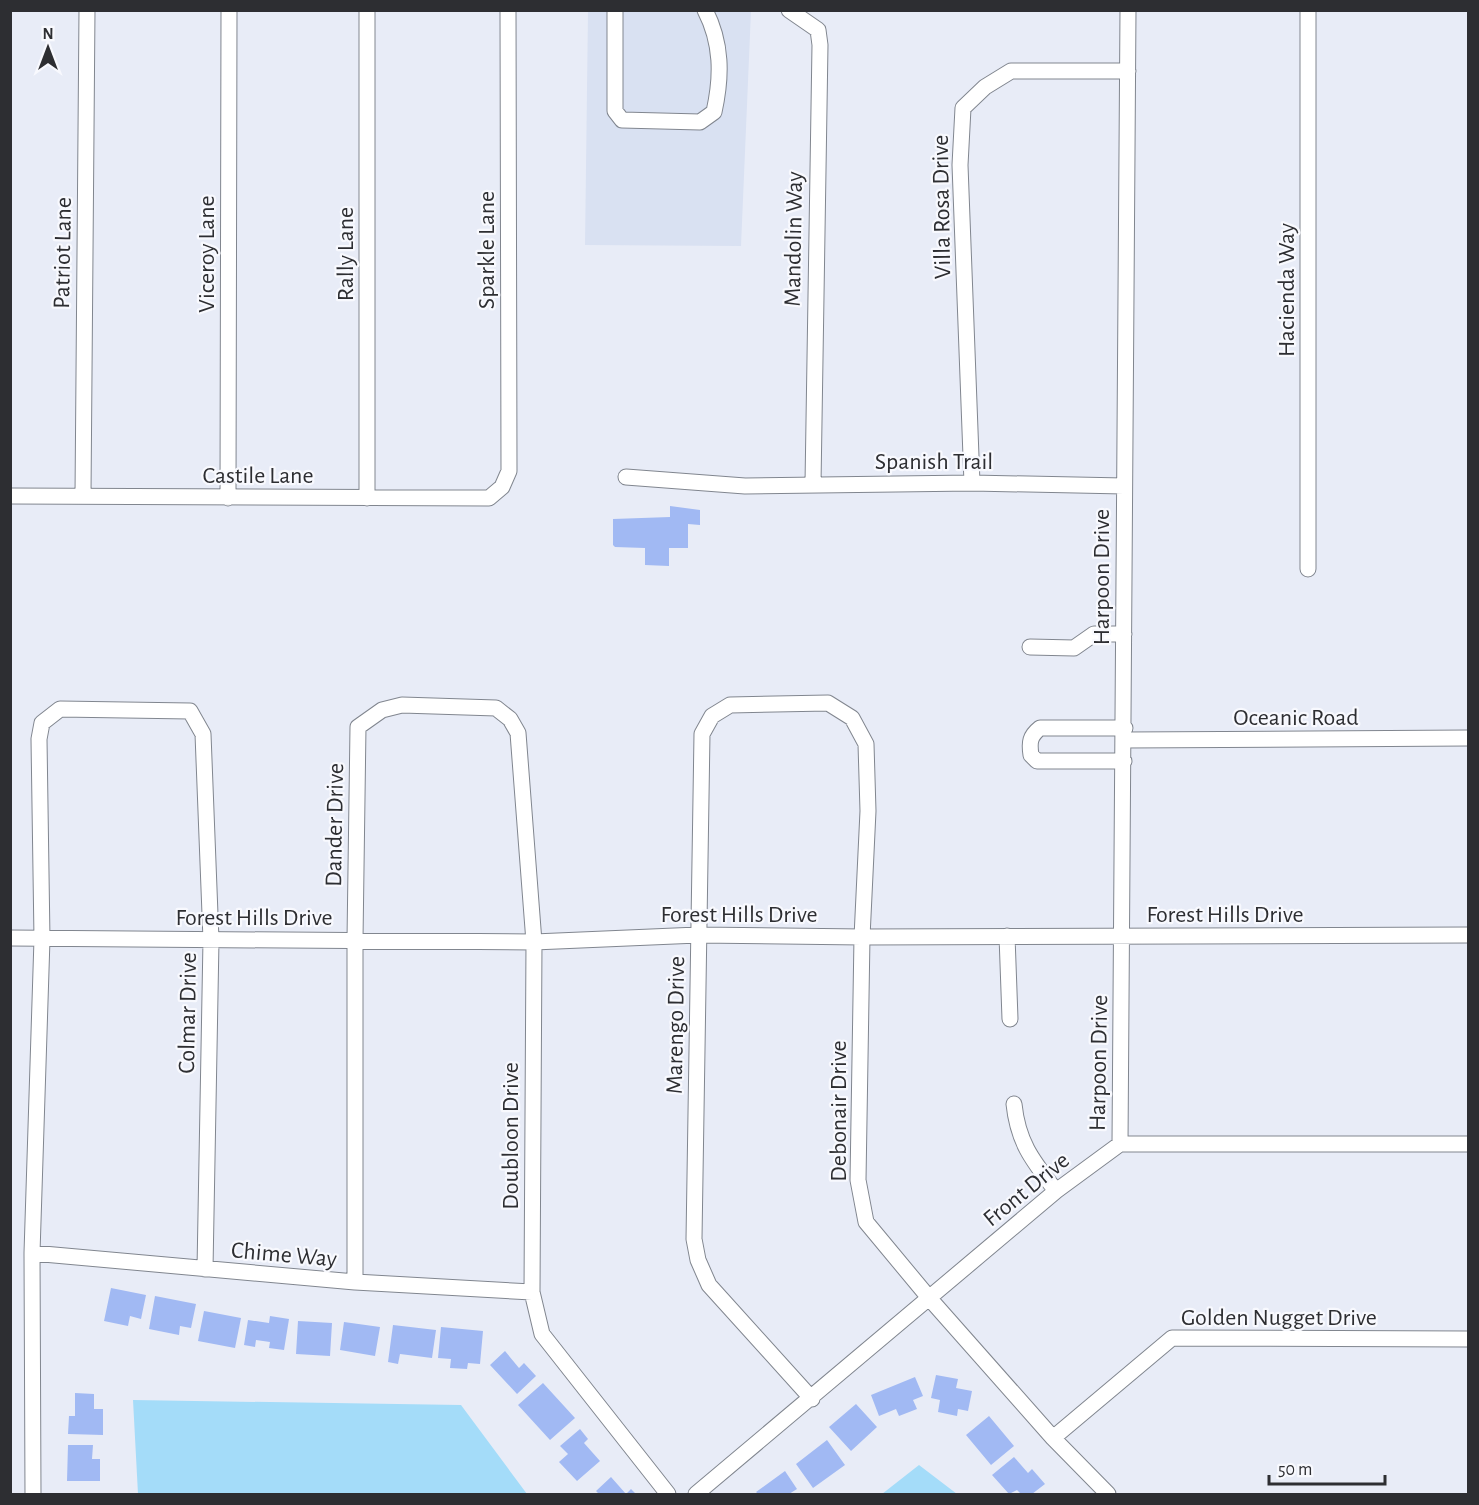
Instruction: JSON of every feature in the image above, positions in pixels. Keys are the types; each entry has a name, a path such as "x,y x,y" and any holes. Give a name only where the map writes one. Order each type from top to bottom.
{"street":[{"name":"Patriot Lane","path":"82,495 87,10"},
{"name":"Viceroy Lane","path":"228,498 229,10"},
{"name":"Rally Lane","path":"367,10 368,498"},
{"name":"Sparkle Lane","path":"502,487 509,471 508,10"},
{"path":"615,10 615,111 622,120 700,122 714,111 720,50 714,27 705,10"},
{"name":"Mandolin Way","path":"789,10 818,30 820,45 813,484"},
{"name":"Harpoon Drive","path":"1120,1144 1125,734 1124,486 1128,10"},
{"name":"Hacienda Way","path":"1308,10 1308,568"},
{"name":"Villa Rosa Drive","path":"972,483 960,165 963,108 985,87 1011,71 1128,71"},
{"name":"Spanish Trail","path":"626,477 745,486 972,483 1124,486"},
{"name":"Castile Lane","path":"10,496 489,498 502,487"},
{"path":"1030,647 1074,648 1095,634 1124,634"},
{"name":"Marengo Drive","path":"812,1399 709,1286 698,1260 694,1239 702,734 712,716 730,705 828,704 852,718 866,744"},
{"name":"Dander Drive","path":"355,1282 355,940 358,727 382,710 402,705 496,708 510,719 518,733"},
{"name":"Colmar Drive","path":"42,939 39,740 42,723 60,709 190,711 199,723 203,734 211,940 205,1269"},
{"name":"Oceanic Road","path":"1124,761 1037,761 1031,755 1032,734 1040,728 1125,734 1468,738"},
{"name":"Doubloon Drive","path":"518,733 534,942 532,1292 542,1334 668,1494"},
{"name":"Debonair Drive","path":"866,744 868,811 862,937 858,1180 867,1222 930,1299 1053,1438 1108,1494"},
{"name":"Forest Hills Drive","path":"10,938 534,942 698,935 862,937 1468,935"},
{"path":"1007,936 1010,1019"},
{"path":"33,1494 32,1252 42,939"},
{"path":"1014,1104 1016,1124 1026,1152 1056,1191"},
{"path":"1120,1144 1468,1144"},
{"name":"Front Drive","path":"696,1494 812,1399 1056,1191 1120,1144"},
{"name":"Chime Way","path":"32,1252 355,1282 532,1292"},
{"name":"Golden Nugget Drive","path":"1053,1438 1172,1338 1468,1339"}],"shaded area":[{"path":"588,11 751,11 741,246 585,245"}],"water":[{"path":"133,1400 461,1405 527,1494 138,1494"},
{"path":"919,1465 957,1494 882,1494"}],"building":[{"path":"670,506 700,510 700,525 688,524 688,548 669,548 669,566 645,565 645,548 615,547 613,545 613,519 670,517"},
{"path":"111,1288 146,1295 141,1319 130,1316 128,1326 104,1321"},
{"path":"155,1296 196,1304 191,1328 180,1326 179,1335 149,1329"},
{"path":"204,1311 241,1318 235,1348 198,1341"},
{"path":"270,1316 289,1319 284,1350 269,1348 270,1342 256,1340 255,1347 244,1345 248,1320 269,1323"},
{"path":"298,1321 332,1323 330,1356 296,1354"},
{"path":"344,1322 380,1327 375,1356 340,1350"},
{"path":"393,1325 436,1330 432,1358 400,1354 398,1364 388,1362"},
{"path":"441,1327 483,1331 480,1364 468,1363 467,1369 450,1368 451,1359 438,1358"},
{"path":"505,1351 519,1368 524,1363 536,1376 517,1394 490,1365"},
{"path":"936,1375 958,1379 956,1388 972,1391 968,1411 958,1409 957,1416 938,1412 940,1400 931,1398"},
{"path":"915,1377 923,1396 913,1400 917,1409 899,1416 896,1409 879,1416 871,1395"},
{"path":"543,1383 575,1418 550,1440 518,1405"},
{"path":"75,1393 94,1394 94,1409 103,1409 103,1435 68,1434 69,1416 75,1416"},
{"path":"856,1404 877,1427 851,1451 829,1427"},
{"path":"989,1416 1014,1446 991,1465 966,1435"},
{"path":"580,1429 588,1439 584,1443 600,1461 577,1481 559,1462 568,1454 560,1446"},
{"path":"827,1440 845,1465 813,1488 796,1464"},
{"path":"68,1445 93,1445 92,1459 100,1459 100,1481 67,1481"},
{"path":"1014,1457 1028,1473 1032,1469 1045,1484 1032,1494 1021,1494 1017,1490 1009,1494 992,1475"},
{"path":"785,1471 797,1489 789,1494 758,1494 756,1492"},
{"path":"611,1477 626,1494 599,1494 596,1491"},
{"path":"631,1489 636,1494 626,1494"}]}
